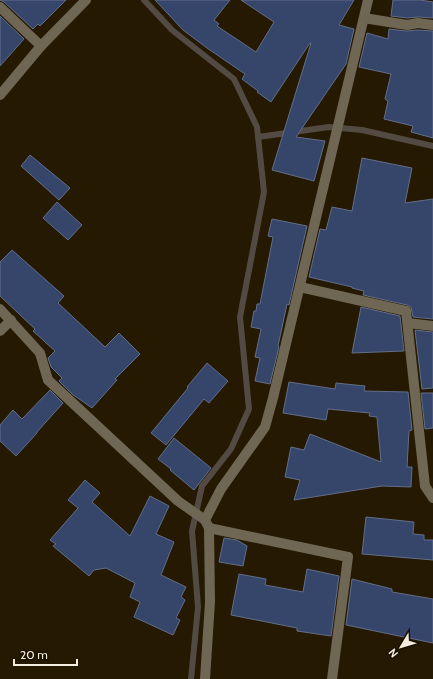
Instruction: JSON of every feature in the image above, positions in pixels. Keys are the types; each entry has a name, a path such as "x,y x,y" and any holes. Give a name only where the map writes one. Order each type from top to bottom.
{"street":[{"path":"0,95 41,46 86,0"},
{"path":"205,679 210,602 207,524 221,490 265,426 274,398 368,0"},
{"path":"0,7 41,46"},
{"path":"364,18 407,25 418,23 433,25"},
{"path":"300,287 406,311 425,486 433,498"},
{"path":"0,309 40,354 48,380 178,501 207,524 348,557 332,679"},
{"path":"0,331 11,320"},
{"path":"408,323 433,326"}],"building":[{"path":"0,0 66,0 40,26 38,24 33,29"},
{"path":"155,0 230,0 214,20 219,24 217,26 256,52 274,22 241,0 354,0 339,25 354,29 346,64 296,137 325,141 314,181 272,170 311,43 271,102 242,79 245,74 183,30"},
{"path":"393,0 420,0 433,2 433,18 407,18 391,16"},
{"path":"0,16 24,39 0,66"},
{"path":"389,29 406,31 433,31 433,138 411,132 413,126 384,119 388,101 385,99 391,74 359,67 367,33 388,39"},
{"path":"30,155 70,188 59,200 21,166"},
{"path":"362,158 412,168 405,203 433,199 433,319 413,317 411,307 407,305 363,295 364,291 352,287 309,277 320,229 326,230 332,207 352,211"},
{"path":"57,202 82,225 68,240 43,218"},
{"path":"272,219 307,226 289,305 287,304 270,384 255,381 260,358 255,357 261,329 251,327 254,311 256,311 257,304 260,304 273,237 268,236"},
{"path":"12,250 64,296 58,303 105,347 119,333 140,354 115,379 117,380 92,408 72,394 59,381 62,378 51,367 48,358 55,351 33,331 35,329 0,296 0,262"},
{"path":"361,307 400,316 404,351 352,353"},
{"path":"415,330 433,332 433,388 422,389"},
{"path":"207,363 228,381 209,403 204,399 166,445 151,433"},
{"path":"289,382 335,389 336,383 365,386 364,391 408,392 412,430 409,431 407,467 412,467 411,487 382,486 294,500 300,480 285,477 291,447 304,450 310,434 381,462 377,417 369,416 370,413 328,409 326,420 283,413"},
{"path":"50,390 63,403 16,456 0,441 0,425 13,410 22,419"},
{"path":"421,393 433,393 433,428 425,429"},
{"path":"174,438 211,468 194,490 158,459"},
{"path":"85,480 100,493 92,502 130,536 150,496 169,506 156,534 174,542 161,575 186,587 181,597 185,600 176,618 180,620 173,635 134,617 140,602 130,597 135,583 106,568 94,570 89,576 53,546 56,544 50,540 78,508 68,500"},
{"path":"366,517 414,522 413,534 424,535 424,540 433,540 433,560 362,554"},
{"path":"224,538 237,540 247,546 243,566 219,562"},
{"path":"307,569 339,576 331,636 297,631 297,628 231,615 239,574 266,579 265,585 303,592"},
{"path":"352,579 392,589 392,592 433,599 433,643 346,625"}],"waterway":[{"path":"144,0 172,30 234,79 257,127 264,192 240,317 249,409 231,449 202,486 192,531 198,607 191,679"},
{"path":"258,137 329,127 362,130 433,146"}]}
